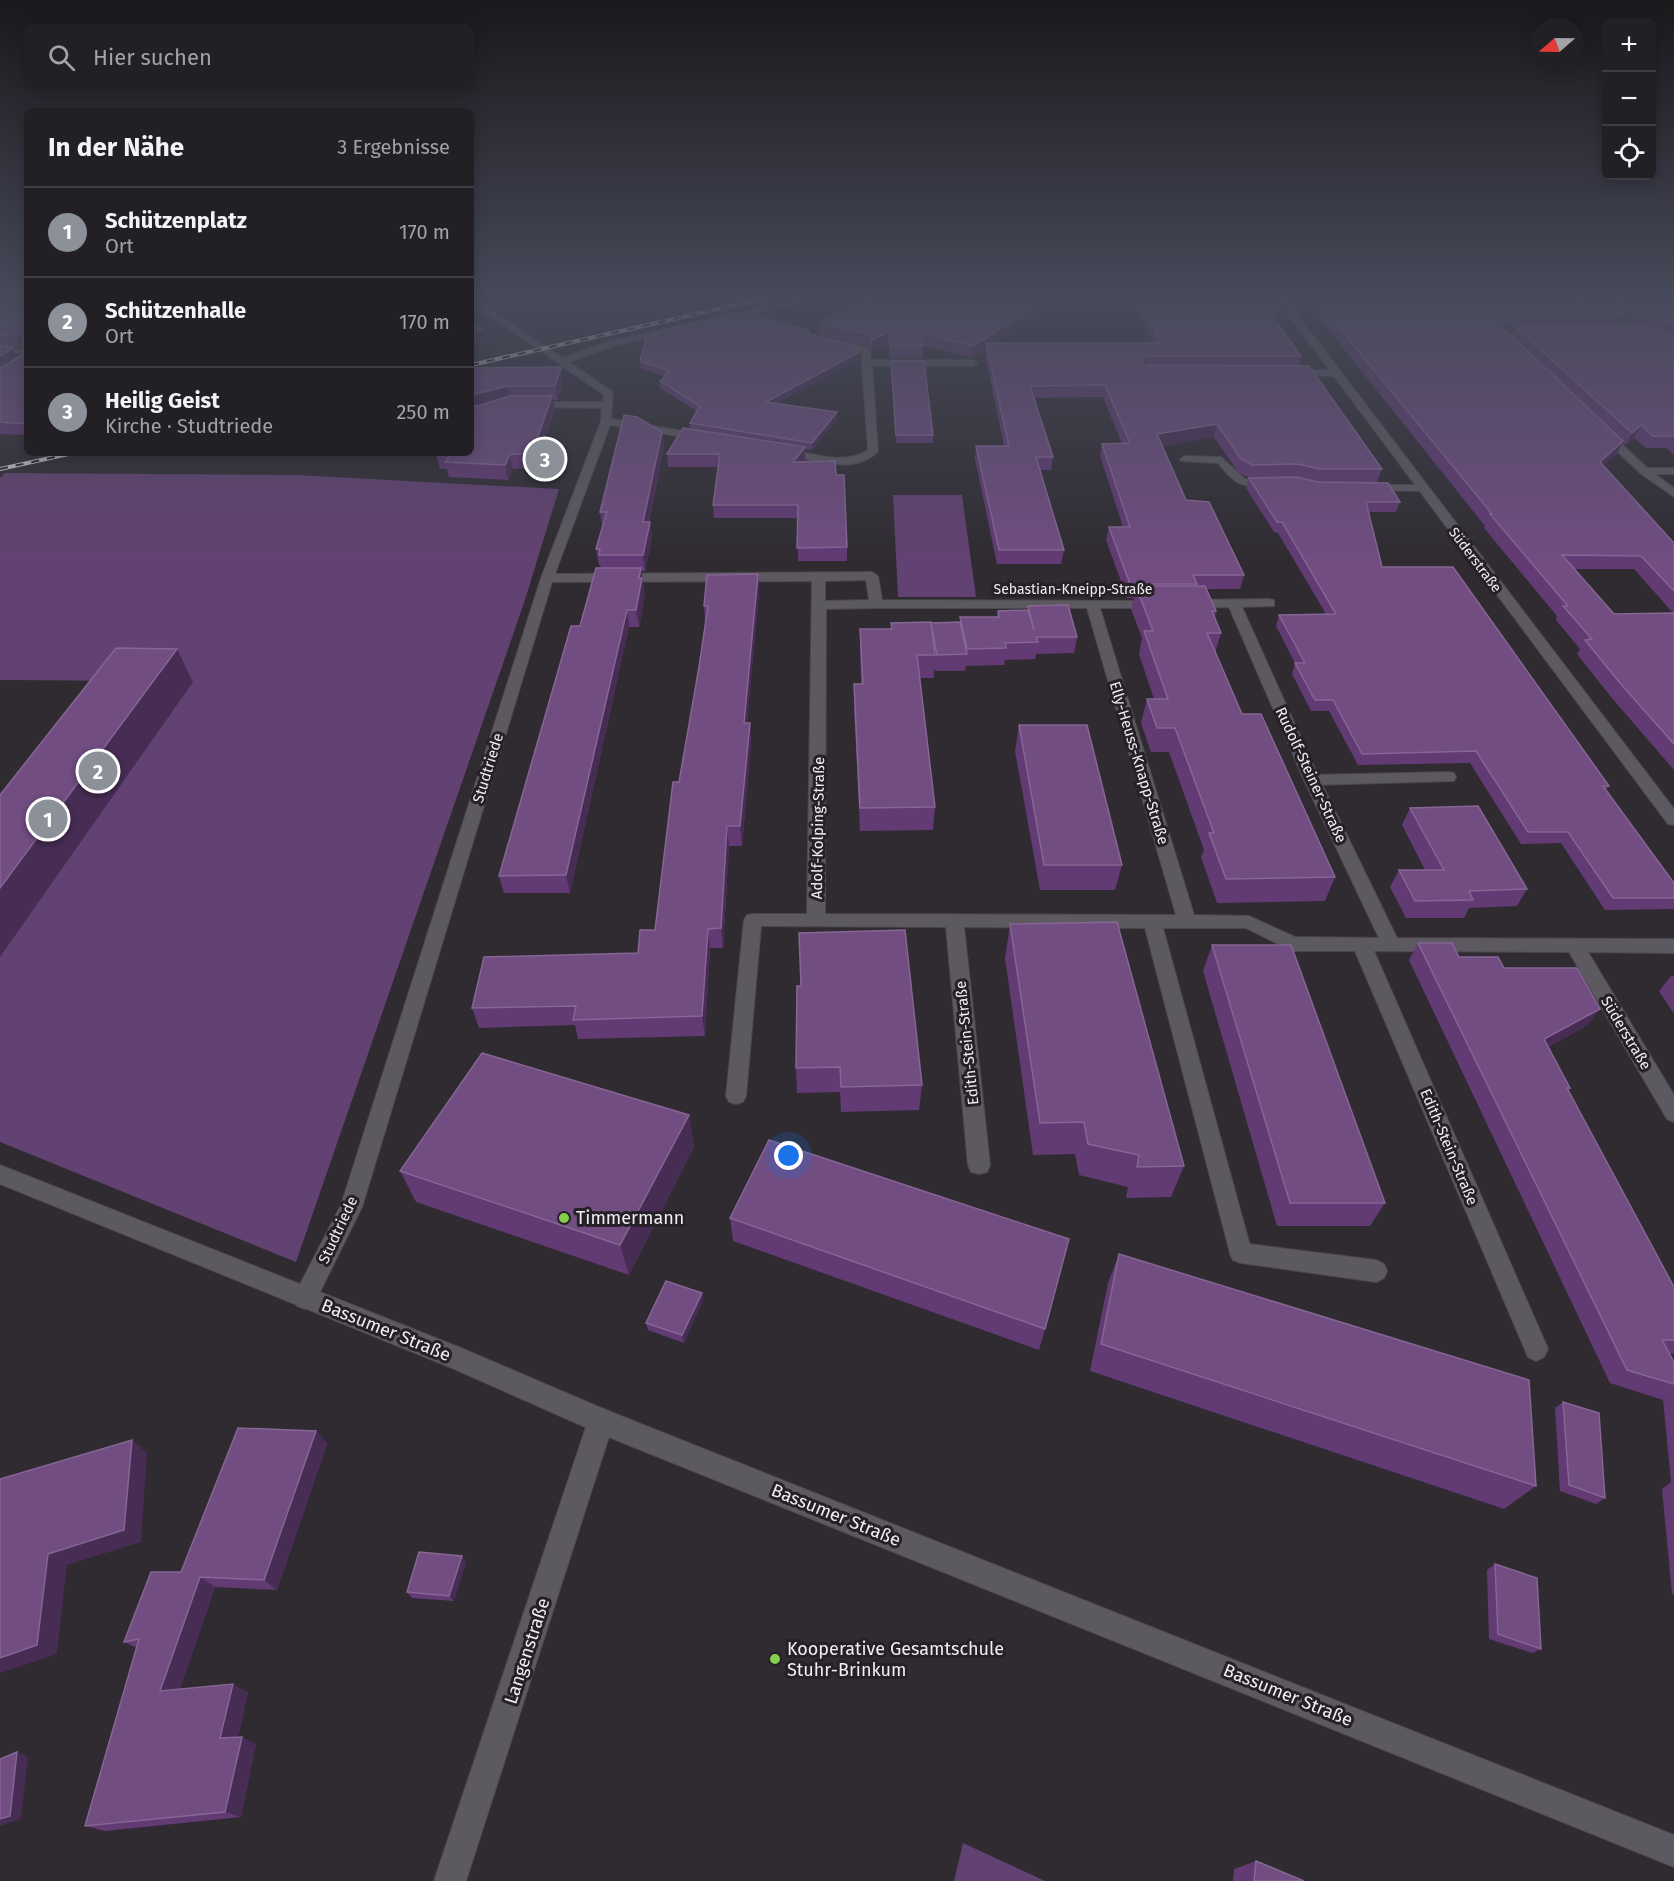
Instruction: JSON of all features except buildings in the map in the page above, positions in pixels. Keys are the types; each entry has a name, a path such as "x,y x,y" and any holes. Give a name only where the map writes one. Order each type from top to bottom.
{"street":[{"path":"596,385 609,394 607,413"},
{"path":"776,449 844,461 866,458 873,451 868,385"},
{"name":"Süderstraße","path":"1345,385 1674,820"},
{"path":"522,405 607,413 719,440"},
{"name":"Studtriede","path":"305,1298 351,1208 547,578 607,413"},
{"path":"1592,422 1644,471 1674,494"},
{"path":"1185,459 1222,461 1232,476 1246,483 1284,482"},
{"path":"1644,471 1674,471"},
{"path":"1351,488 1422,488"},
{"path":"547,578 872,576 876,604"},
{"path":"818,577 819,605"},
{"name":"Rudolf-Steiner-Straße","path":"1234,603 1312,780 1391,945"},
{"name":"Sebastian-Kneipp-Straße","path":"819,605 1269,603"},
{"name":"Elly-Heuss-Knapp-Straße","path":"1092,604 1187,922"},
{"name":"Adolf-Kolping-Straße","path":"736,1096 753,920 816,920 819,605"},
{"path":"1312,780 1448,777"},
{"path":"816,920 1249,922 1292,944 1674,946"},
{"name":"Edith-Stein-Straße","path":"954,921 980,1165"},
{"path":"1152,922 1241,1252 1376,1271"},
{"name":"Edith-Stein-Straße","path":"1362,945 1536,1349"},
{"name":"Süderstraße","path":"1575,946 1674,1113"},
{"name":"Bassumer Straße","path":"0,1174 461,1360 601,1421 1674,1851"},
{"name":"Langenstraße","path":"450,1881 601,1421"}],"shaded area":[{"path":"5,473 295,475 559,489 525,600 296,1262 0,1142 0,957 151,681 0,680 0,478"},
{"path":"893,495 962,495 976,597 898,597"},
{"path":"963,1843 1045,1881 954,1881"}],"railway":[{"path":"0,469 59,456"}],"place":[{"name":"Heilig Geist","path":"545,459"},
{"name":"Schützenhalle","path":"98,771"},
{"name":"Schützenplatz","path":"48,819"},
{"name":"Timmermann","path":"564,1218"},
{"name":"Kooperative Gesamtschule Stuhr-Brinkum","path":"775,1659"}]}
